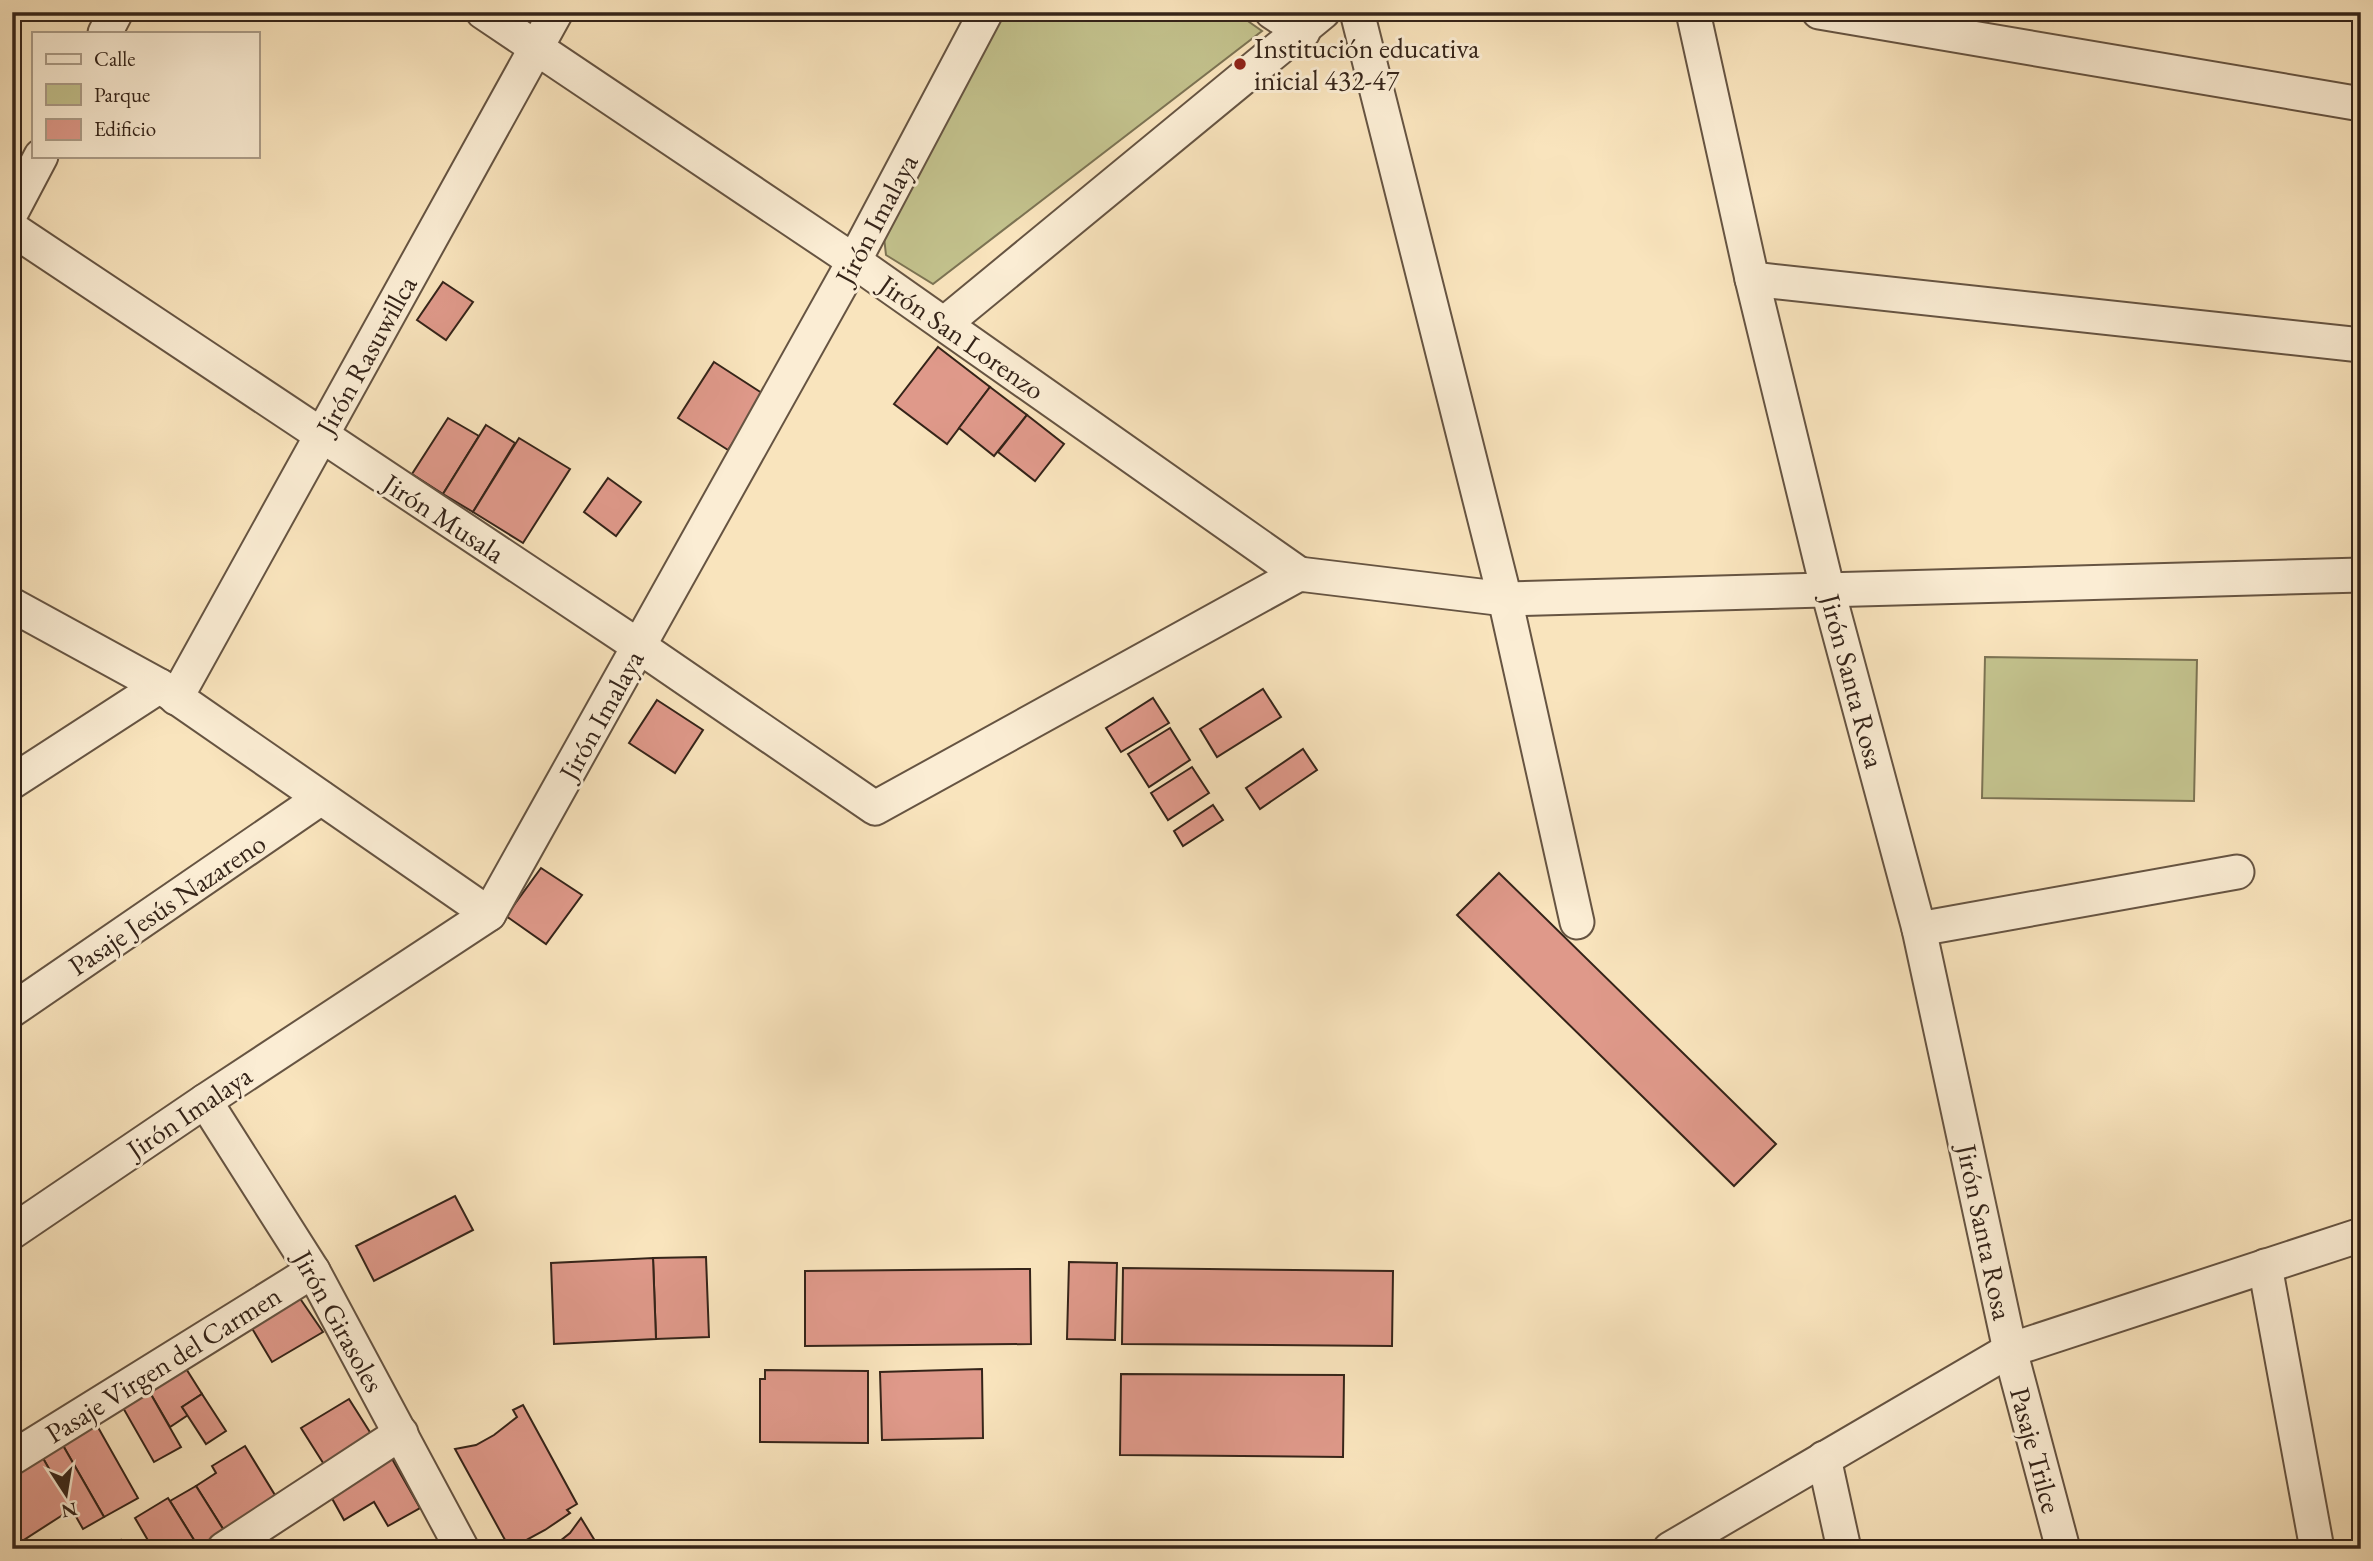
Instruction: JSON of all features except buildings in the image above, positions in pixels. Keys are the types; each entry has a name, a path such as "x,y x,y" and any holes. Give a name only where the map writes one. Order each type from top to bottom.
{"street":[{"path":"106,32 116,12"},
{"name":"Jirón San Lorenzo","path":"483,12 854,261 1299,574"},
{"name":"Jirón Rasuwillca","path":"168,692 320,437 556,12"},
{"name":"Jirón Imalaya","path":"12,1232 489,914 854,261 986,12"},
{"path":"1272,12 1313,22"},
{"path":"1357,12 1505,599 1577,922"},
{"name":"Jirón Santa Rosa","path":"1693,12 1752,279 1828,591 1919,929 2010,1350"},
{"path":"1834,13 2361,104"},
{"path":"944,324 1313,22"},
{"path":"12,211 40,158"},
{"name":"Jirón Musala","path":"12,229 320,437 640,647 875,808 1299,574"},
{"path":"1752,279 2361,345"},
{"path":"1299,574 1505,599 2361,575"},
{"path":"12,605 168,692 489,914"},
{"path":"12,782 168,692"},
{"name":"Pasaje Jesús Nazareno","path":"12,1010 321,798"},
{"path":"1919,929 2237,872"},
{"name":"Jirón Girasoles","path":"205,1101 313,1271 462,1549"},
{"path":"1670,1549 2010,1350 2361,1235"},
{"path":"2265,1266 2317,1549"},
{"name":"Pasaje Virgen del Carmen","path":"12,1458 313,1271"},
{"name":"Pasaje Trilce","path":"2010,1350 2063,1549"},
{"path":"224,1549 401,1433"},
{"path":"1824,1458 1844,1549"}],"green space":[{"path":"1005,12 1235,12 1262,31 933,284 886,255 883,228"},
{"path":"1985,657 2197,660 2194,801 1982,798"}],"place":[{"name":"Institución educativa inicial 432-47","path":"1240,64"}]}
